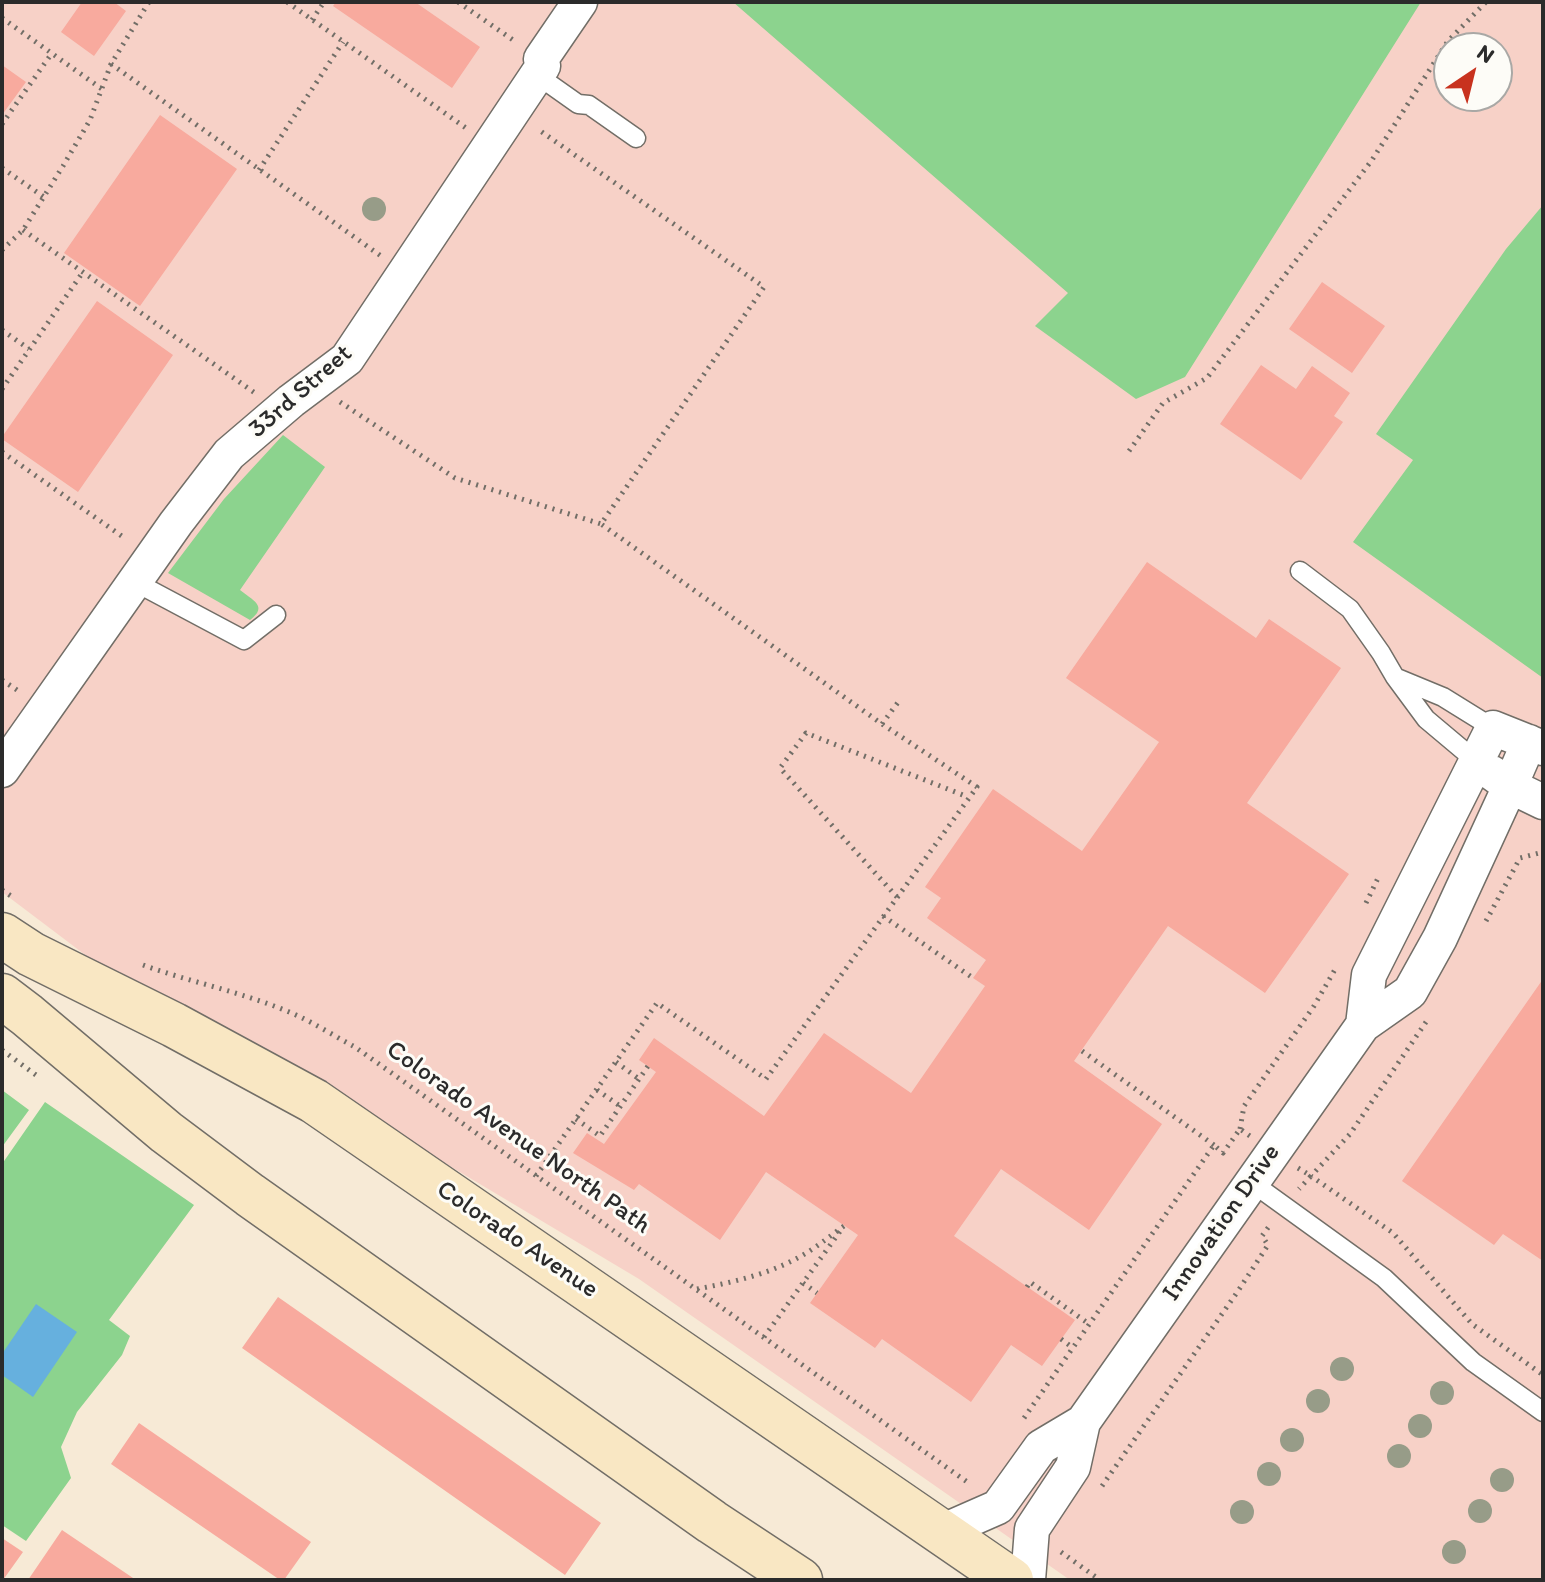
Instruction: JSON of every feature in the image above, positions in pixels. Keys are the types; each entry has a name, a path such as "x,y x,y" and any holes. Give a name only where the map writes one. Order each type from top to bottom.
{"main road":[{"name":"Colorado Avenue","path":"12,920 31,954 174,1025 314,1101 1011,1580"},
{"path":"2,996 166,1132 250,1195 712,1522 800,1580"}],"street":[{"name":"33rd Street","path":"2,770 229,454 347,359 512,111 580,2"},
{"path":"1493,728 1536,745"},
{"name":"Innovation Drive","path":"1363,1025 1369,975 1493,728"},
{"name":"Innovation Drive","path":"1028,1580 1032,1529 1073,1467 1083,1422 1363,1025 1410,992 1440,938 1510,786 1536,745"},
{"path":"1476,761 1510,786 1543,802"},
{"name":"Innovation Drive","path":"941,1532 998,1507 1041,1447 1083,1422"}],"lane":[{"path":"540,66 578,104 589,105 636,138"},
{"path":"143,570 244,640 276,615"},
{"path":"1300,571 1350,609 1426,719 1476,761"},
{"path":"1395,677 1443,697 1493,728"},
{"path":"1251,1182 1384,1278 1473,1362 1543,1412"}],"path":[{"path":"2,250 23,230 90,120 111,64 149,2"},
{"path":"287,2 473,134"},
{"path":"312,20 324,2"},
{"path":"458,2 540,66"},
{"path":"1129,451 1163,403 1207,378 1372,160 1448,41 1486,2"},
{"path":"2,18 102,89"},
{"path":"259,170 343,42"},
{"path":"2,124 52,53"},
{"path":"111,64 404,273"},
{"path":"512,111 764,287 601,524"},
{"path":"2,168 44,197"},
{"path":"23,230 261,397"},
{"path":"2,389 83,272"},
{"path":"2,330 29,349"},
{"path":"313,384 455,478 601,524 882,724 977,787 766,1079 657,1003 536,1176"},
{"path":"2,452 143,570"},
{"path":"2,680 24,695"},
{"path":"882,724 899,701"},
{"path":"897,897 780,768 806,733 968,797"},
{"path":"1484,926 1520,858 1543,852"},
{"path":"2,890 12,920"},
{"path":"1361,915 1371,890"},
{"path":"883,916 973,978"},
{"name":"Colorado Avenue North Path","path":"131,961 296,1015 355,1047 975,1488"},
{"path":"1082,1051 1223,1153 1240,1129 1244,1106 1314,1006 1338,965"},
{"path":"1094,1498 1268,1245 1262,1236 1283,1205 1350,1134 1428,1020"},
{"path":"616,1062 639,1079"},
{"path":"576,1119 600,1136 648,1066"},
{"path":"597,1090 620,1106"},
{"path":"1240,1129 1393,1233 1472,1324 1542,1373"},
{"path":"1019,1424 1214,1145"},
{"path":"697,1289 743,1280 776,1268 804,1254 844,1226 764,1337"},
{"path":"1027,1287 1030,1282 1089,1324"},
{"path":"803,1283 817,1293"},
{"path":"1061,1339 1073,1348"},
{"path":"1058,1550 1100,1580"}],"shaded area":[{"path":"2,2 1543,2 1543,1580 1070,1580 639,1279 433,1156 352,1100 268,1050 88,957 2,892"}],"green space":[{"path":"733,2 1421,2 1185,377 1136,399 1035,326 1068,293"},
{"path":"1543,205 1543,678 1353,542 1413,460 1376,434 1506,249"},
{"path":"283,435 325,467 240,590 258,607 256,615 250,620 168,573 224,499"},
{"path":"2,1090 29,1110 2,1147"},
{"path":"45,1102 194,1205 109,1320 130,1336 122,1355 77,1412 61,1447 71,1478 26,1541 2,1525 2,1164"}],"water":[{"path":"36,1304 77,1332 33,1397 2,1375 2,1354"}],"building":[{"path":"82,2 114,2 126,11 94,56 61,32"},
{"path":"336,2 415,2 480,47 452,88 333,6"},
{"path":"2,65 26,82 2,115"},
{"path":"160,115 237,169 140,306 64,253"},
{"path":"1322,282 1385,326 1352,373 1289,329"},
{"path":"97,301 173,355 78,492 2,437"},
{"path":"1261,365 1296,389 1312,366 1350,393 1334,416 1343,422 1301,480 1220,424"},
{"path":"1147,562 1256,638 1269,619 1341,668 1247,803 1349,874 1265,993 1168,926 1074,1061 1162,1124 1089,1230 1001,1169 954,1236 1075,1320 1042,1366 1011,1345 971,1402 882,1339 875,1348 810,1303 858,1235 766,1172 720,1240 639,1184 634,1190 573,1153 587,1133 604,1144 656,1072 639,1060 654,1038 764,1116 824,1033 911,1093 985,986 973,978 986,960 927,918 941,898 925,887 993,789 1082,851 1159,742 1066,678"},
{"path":"1543,979 1543,1261 1503,1234 1494,1245 1402,1181"},
{"path":"278,1297 601,1523 565,1575 242,1348"},
{"path":"139,1423 311,1542 284,1580 111,1464"},
{"path":"62,1530 136,1580 28,1580"},
{"path":"2,1538 23,1552 3,1580 2,1580"}]}
